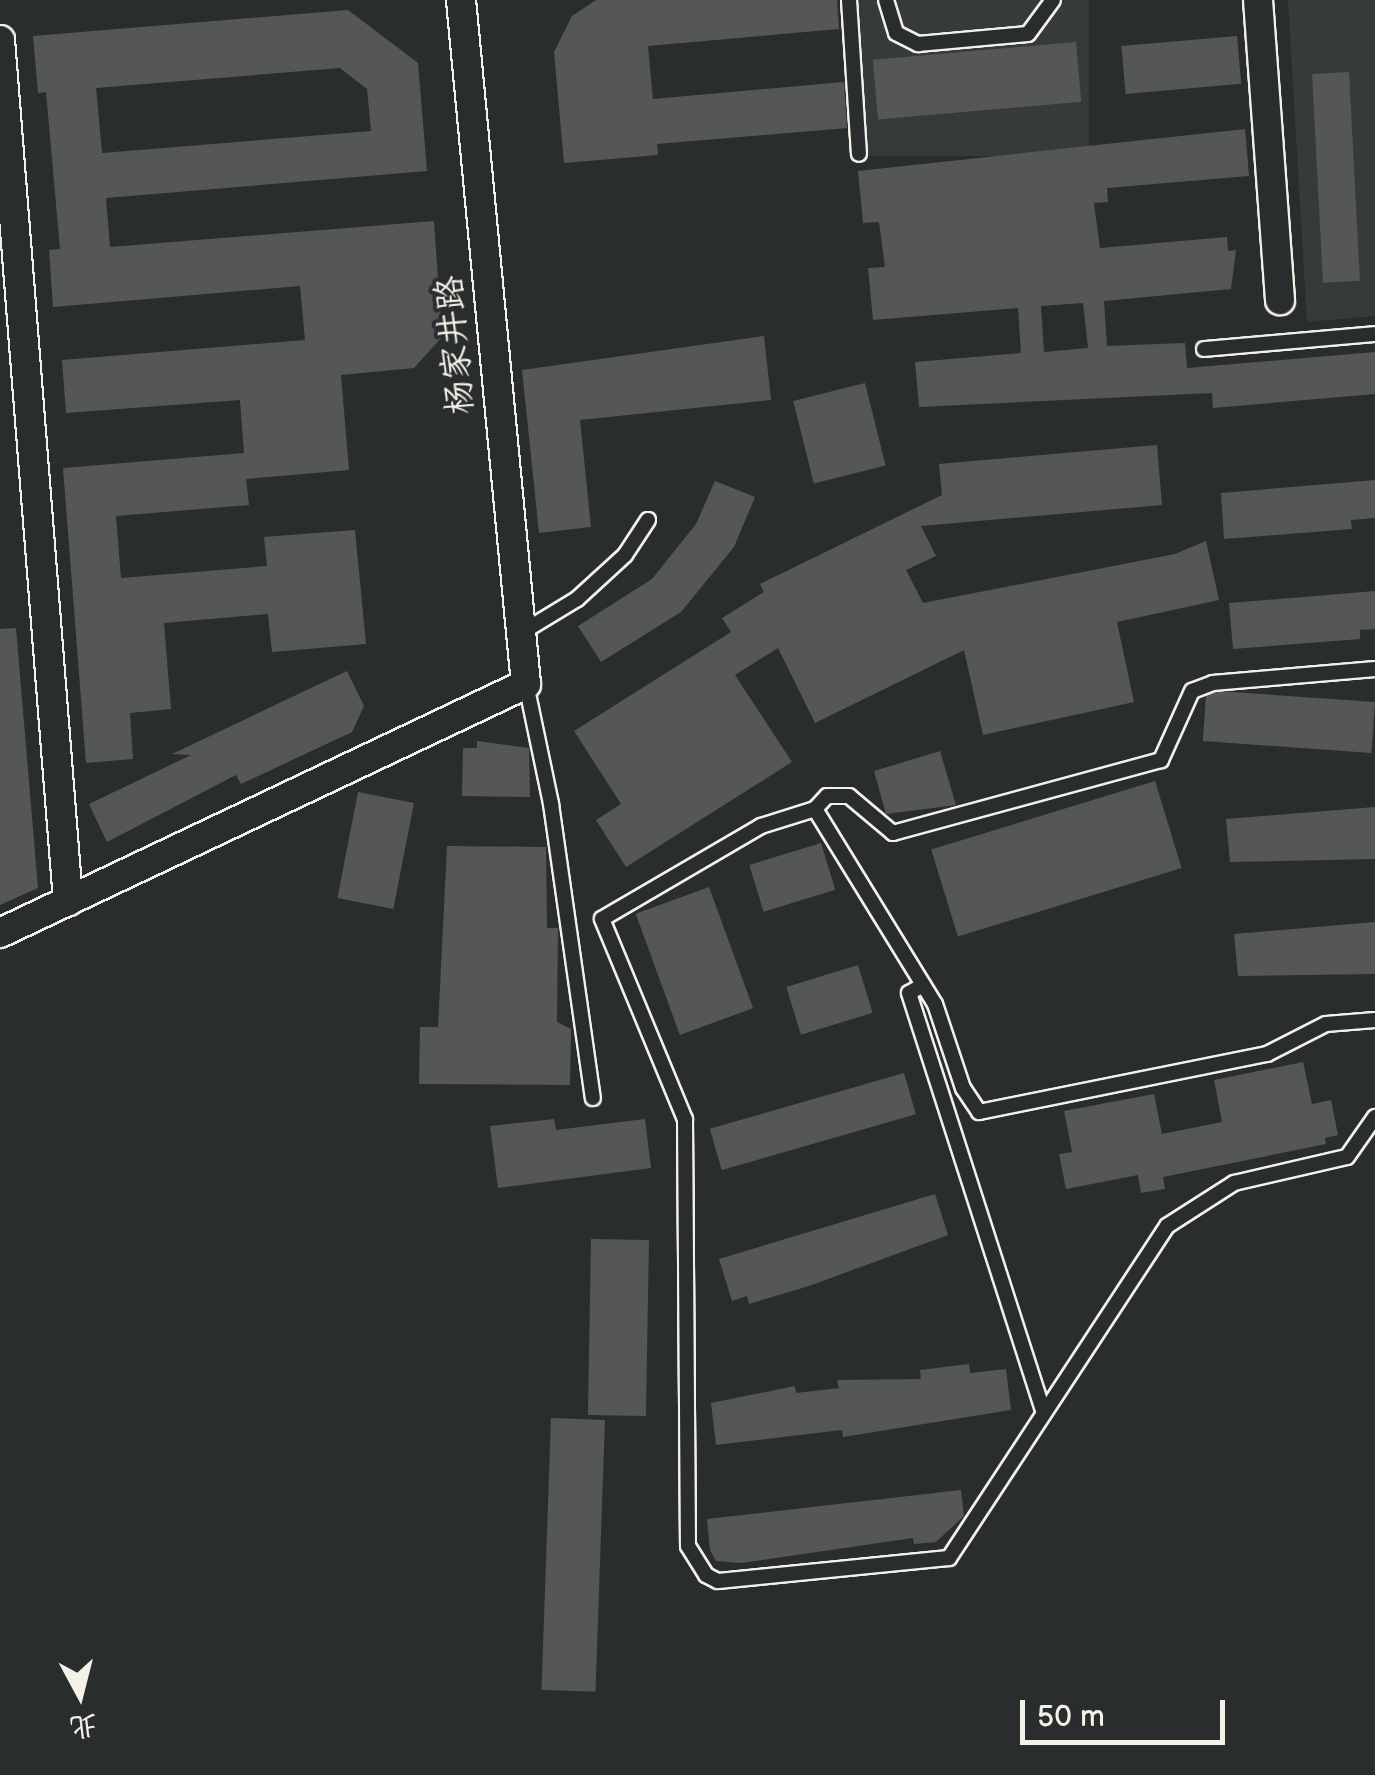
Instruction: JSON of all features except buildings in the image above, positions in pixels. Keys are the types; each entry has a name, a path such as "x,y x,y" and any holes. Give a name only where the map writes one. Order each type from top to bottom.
{"street":[{"name":"杨家井路","path":"460,0 526,684"},
{"path":"1258,0 1280,300"},
{"path":"0,40 68,900"},
{"path":"0,933 526,684"}],"lane":[{"path":"848,0 859,154"},
{"path":"886,0 896,32 918,44 1028,34 1054,0"},
{"path":"1204,349 1375,334"},
{"path":"520,634 577,598 648,520"},
{"path":"1375,670 1213,683 1192,691 1161,760 893,833 849,796 827,796 815,809 761,826 602,918 685,1119 688,1546 694,1566 718,1581 949,1558 1182,1211 1234,1183 1348,1157 1375,1117"},
{"path":"526,684 552,804 593,1098"},
{"path":"815,809 923,985 980,1112 1267,1054 1326,1024 1375,1020"},
{"path":"923,985 910,993 1044,1412"}],"shaded area":[{"path":"857,0 1089,0 1089,156 857,156"},
{"path":"1288,0 1375,0 1375,316 1307,322"}]}
